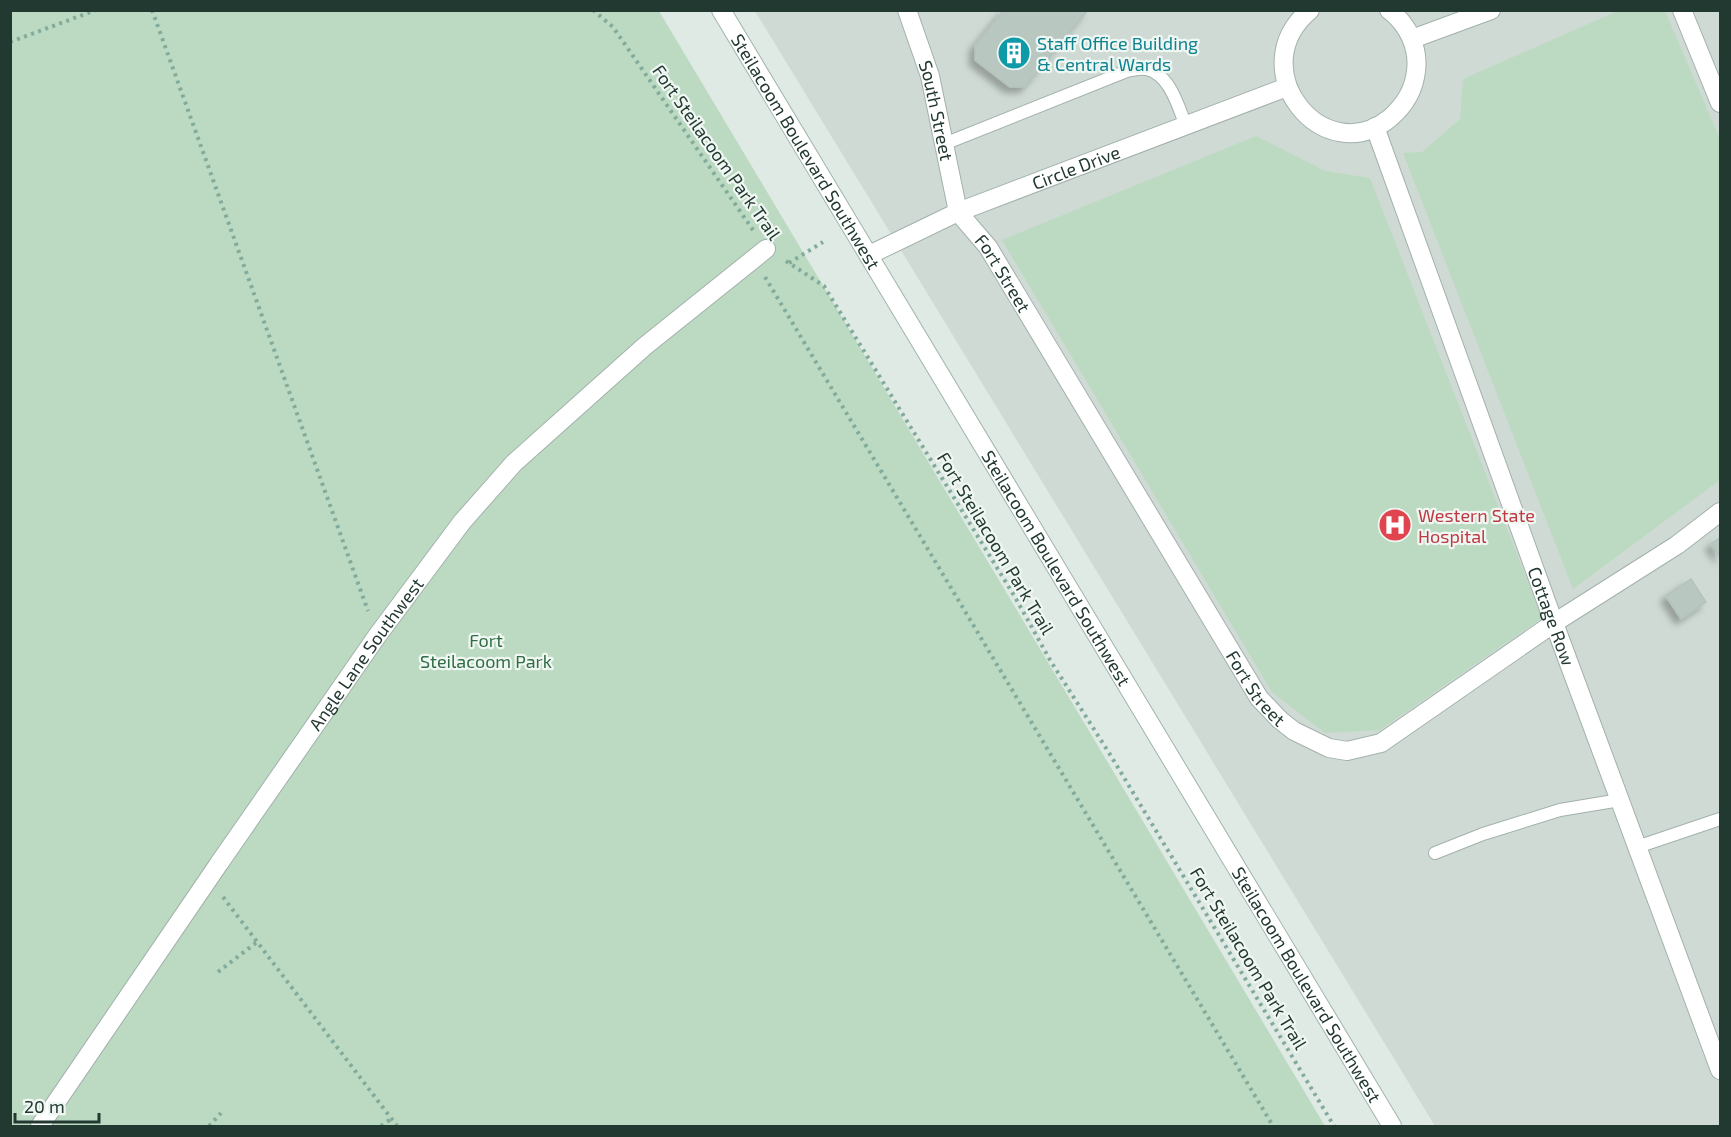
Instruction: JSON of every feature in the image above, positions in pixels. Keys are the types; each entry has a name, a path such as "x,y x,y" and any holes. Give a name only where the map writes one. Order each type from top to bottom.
{"street":[{"name":"Steilacoom Boulevard Southwest","path":"721,10 1392,1126"},
{"name":"South Street","path":"907,10 930,76 958,212"},
{"path":"1310,10 1292,30 1286,44 1283,66 1287,87 1299,108 1317,123 1328,128 1352,132 1375,127 1397,112 1412,91 1417,65 1412,39 1405,26 1389,10"},
{"path":"1412,39 1491,10"},
{"path":"1682,10 1720,103"},
{"name":"Circle Drive","path":"869,255 958,212 1287,87"},
{"name":"Cottage Row","path":"1375,127 1554,623 1720,1070"},
{"name":"Fort Street","path":"958,212 988,247 1259,698 1294,731 1329,748 1347,751 1381,743 1554,623 1677,544 1720,512"},
{"name":"Angle Lane Southwest","path":"40,1126 220,861 377,636 462,522 514,463 645,346 760,254"}],"lane":[{"path":"944,144 1127,71 1144,69 1156,73 1167,84 1186,126"},
{"path":"1435,853 1483,834 1560,810 1620,800"},
{"path":"1637,847 1720,819"}],"path":[{"path":"10,42 96,10"},
{"path":"152,10 377,636"},
{"name":"Fort Steilacoom Park Trail","path":"593,10 613,27 760,254 789,263 824,286 1015,597 1050,660 1123,776 1334,1126"},
{"path":"789,263 823,242"},
{"path":"760,254 1273,1126"},
{"path":"209,878 397,1126"},
{"path":"218,972 258,942"},
{"path":"209,1126 221,1113"},
{"path":"381,1126 391,1119"}],"shaded area":[{"name":"Western State Hospital","path":"755,11 1720,11 1720,1126 1435,1126"}],"green space":[{"name":"Fort Steilacoom Park","path":"11,10 659,11 1325,1126 11,1126"},
{"path":"1620,10 1665,11 1720,139 1720,480 1573,589 1403,153 1422,152 1460,119 1463,79"},
{"path":"1256,136 1325,171 1370,178 1542,618 1380,730 1325,733 1272,692 1002,240"}],"building":[{"name":"Staff Office Building & Central Wards","path":"1004,10 1088,10 1025,87 1010,87 975,60 975,46"},
{"path":"1720,538 1720,557 1711,544"},
{"path":"1691,579 1706,602 1681,619 1666,596"}],"place":[{"name":"Staff Office Building & Central Wards","path":"1014,53"},
{"name":"Western State Hospital","path":"1395,525"}]}
